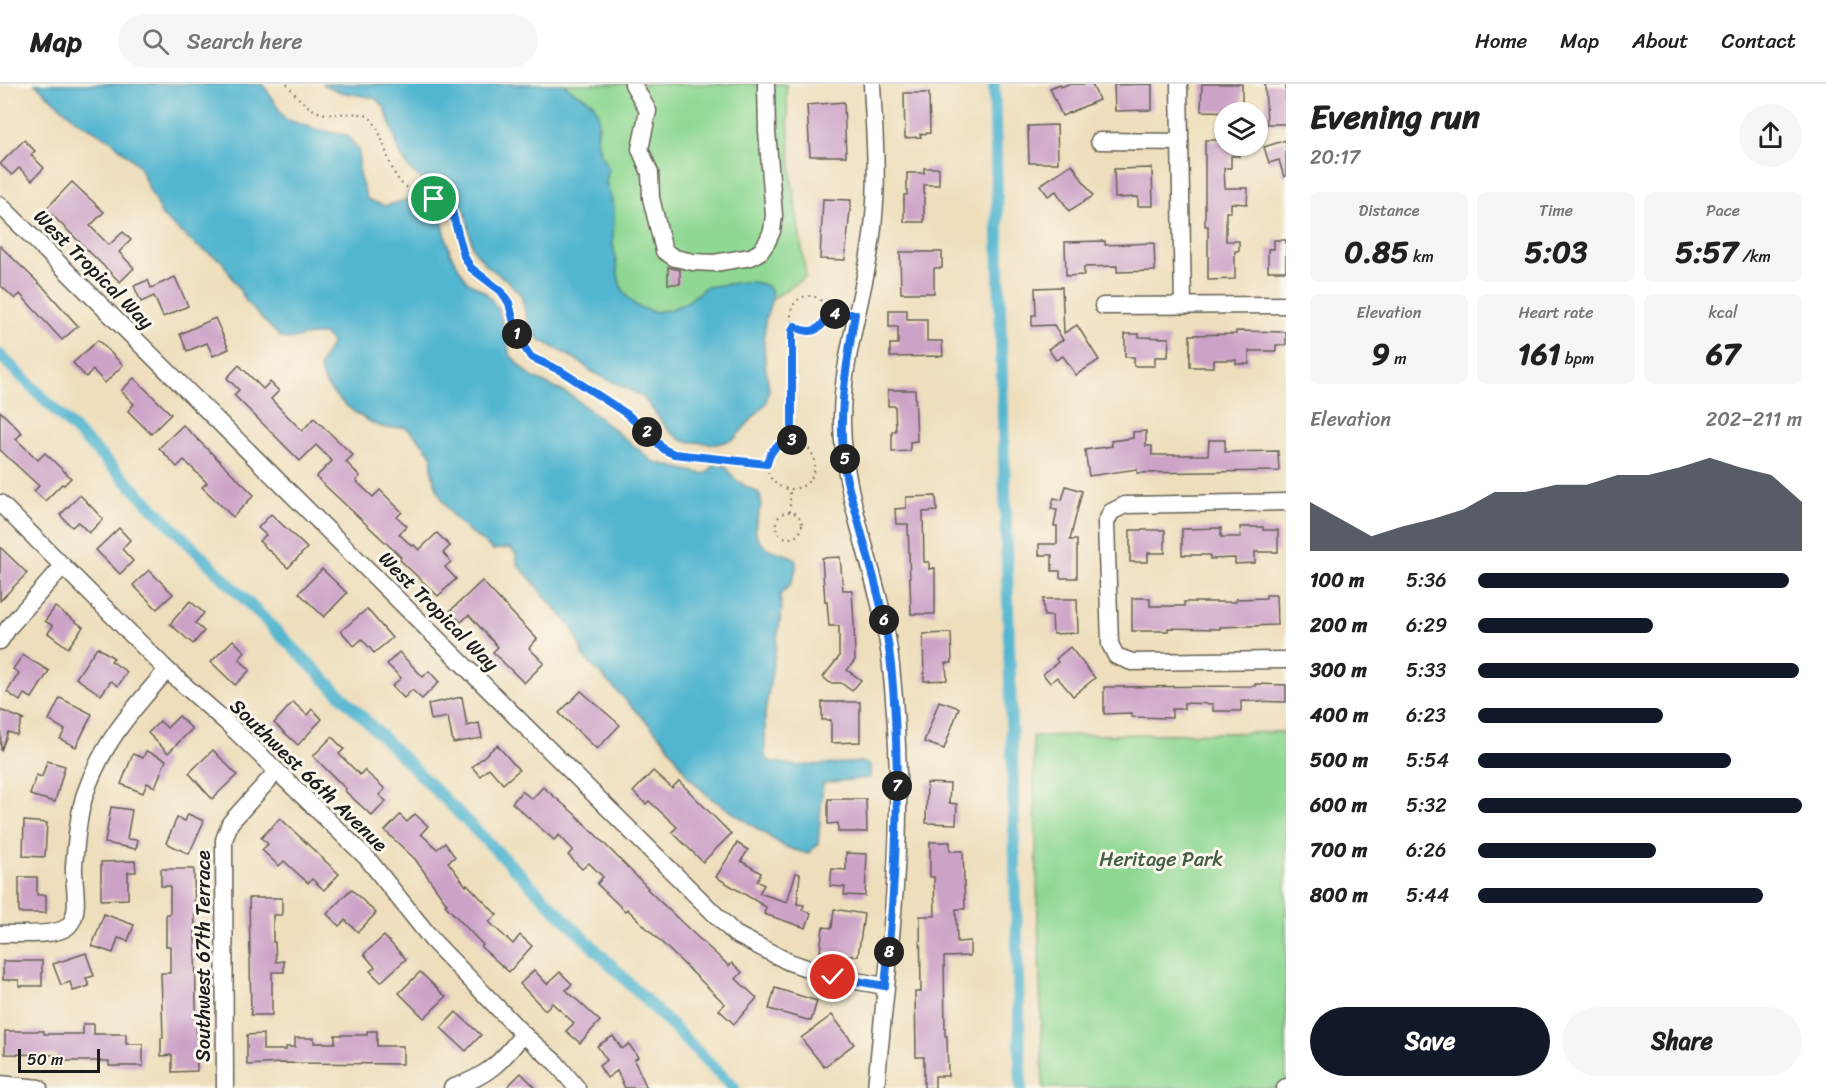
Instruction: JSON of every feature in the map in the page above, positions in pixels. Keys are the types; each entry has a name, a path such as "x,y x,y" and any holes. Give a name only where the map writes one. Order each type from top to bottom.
{"street":[{"path":"633,84 648,111 640,149 650,173 651,198 664,250 674,262 714,263 751,257 760,251 772,231 774,215 767,131 766,84"},
{"path":"872,84 874,216 867,265 855,314 844,387 842,422 846,475 883,610 891,665 896,735 897,834 894,901 876,1088"},
{"path":"1179,84 1183,305"},
{"path":"1099,141 1180,142"},
{"name":"West Tropical Way","path":"0,206 735,934 789,962 833,977 885,986"},
{"path":"1103,306 1286,305"},
{"path":"1286,502 1125,505 1111,512 1106,523 1110,644 1116,656 1132,662 1286,660"},
{"name":"Southwest 66th Avenue","path":"0,503 167,670 367,858 433,941 523,1034 556,1063 578,1088"},
{"path":"0,641 9,627 63,566"},
{"path":"0,934 58,932 69,926 75,916 74,869 85,795 102,752 125,718 167,670"},
{"name":"Southwest 67th Terrace","path":"225,1088 224,840 230,822 277,771"},
{"path":"452,1088 475,1081 505,1059 523,1034"},
{"path":"0,1084 39,1088"}],"path":[{"path":"287,84 301,101 322,114 364,114 370,118 400,182 445,205 452,211 464,256 471,268 501,291 509,303 518,338 531,357 561,371 627,414 665,450 685,457 767,464"},
{"path":"802,297 816,297 822,301 827,314 825,321 815,330 808,332 795,326 792,320 792,306 802,297"},
{"path":"827,314 855,314"},
{"path":"792,441 792,331 795,326"},
{"path":"792,441 808,448 815,466 813,475 807,482 790,489 773,481 768,473 767,464 774,447 782,442 792,441"},
{"path":"790,489 790,512"},
{"path":"790,512 798,516 802,525 798,534 789,538 780,534 777,525 780,516 790,512"}],"green space":[{"path":"564,84 786,84 792,181 806,277 772,299 771,291 725,286 706,287 687,302 670,310 654,312 638,307 627,297 620,285 613,244 614,208 606,182 609,168 601,157 597,139 599,124 593,103"},
{"name":"Heritage Park","path":"1286,732 1286,1088 1043,1088 1033,736"}],"water":[{"path":"35,84 263,84 285,119 319,130 347,135 359,151 359,175 367,199 385,206 418,196 434,202 442,220 450,253 467,281 486,293 499,310 510,355 532,377 572,396 654,462 703,474 710,471 713,465 726,466 736,479 759,493 761,504 755,527 760,541 765,547 791,556 795,559 796,564 792,581 780,596 782,609 765,714 765,756 769,761 797,766 861,762 870,765 870,778 823,783 818,844 808,854 785,847 709,797 688,776 665,741 583,656 573,630 518,566 516,554 509,548 493,550 457,521 436,487 432,471 432,455 417,437 405,427 386,428 367,420 345,405 327,386 320,367 331,342 324,334 291,340 280,337 248,304 222,261 194,244 162,216 138,165 112,141 76,120"},
{"path":"322,84 564,84 588,99 598,113 598,146 609,168 606,182 614,208 613,244 620,285 627,297 638,307 654,312 670,310 687,302 706,287 743,282 765,285 771,291 772,299 765,321 765,364 769,389 766,403 734,439 717,444 683,441 669,431 643,397 591,371 577,360 540,340 529,327 521,295 509,282 486,265 473,249 465,211 452,196 432,186 411,171 401,156 384,106 374,98 341,92"}],"building":[{"path":"1060,84 1061,87 1068,84 1092,84 1099,100 1062,116 1050,88"},
{"path":"1152,84 1152,110 1115,111 1114,85"},
{"path":"1202,84 1242,84 1242,102 1214,102 1214,111 1201,111"},
{"path":"1265,84 1286,84 1286,124 1268,124 1268,102 1266,102"},
{"path":"904,93 929,93 930,133 920,134 921,137 905,138"},
{"path":"844,102 846,156 810,156 807,105"},
{"path":"1057,125 1058,163 1029,163 1028,126"},
{"path":"24,140 35,151 31,155 44,168 32,180 19,168 12,175 0,164"},
{"path":"1205,140 1214,140 1214,156 1231,156 1231,168 1224,168 1225,188 1248,188 1247,204 1231,203 1231,212 1226,212 1226,241 1239,241 1239,251 1235,251 1235,279 1208,280 1208,226 1205,226"},
{"path":"1286,140 1286,176 1284,177 1279,160 1269,163 1268,146"},
{"path":"1072,164 1093,196 1069,211 1056,191 1048,196 1040,185"},
{"path":"924,168 939,168 939,185 924,185 924,222 904,222 907,173 924,173"},
{"path":"1152,168 1153,206 1138,206 1138,197 1115,198 1114,169"},
{"path":"72,182 104,212 90,226 109,245 123,232 131,240 119,252 134,268 120,282 46,209"},
{"path":"823,199 851,200 845,260 820,259"},
{"path":"1274,240 1286,240 1286,271 1268,271 1268,249 1274,249"},
{"path":"1105,241 1105,245 1154,243 1155,271 1117,272 1117,266 1084,267 1084,275 1066,276 1065,242"},
{"path":"0,246 45,289 78,326 62,340 20,294 15,299 0,285"},
{"path":"900,252 942,252 942,268 934,268 934,293 901,293"},
{"path":"668,267 680,270 680,284 668,284"},
{"path":"175,277 188,306 163,317 154,296 141,302 134,286 148,280 151,288"},
{"path":"1062,287 1064,333 1077,325 1099,360 1076,375 1063,356 1056,360 1048,349 1063,340 1054,325 1032,326 1032,315 1036,315 1035,288"},
{"path":"889,310 907,310 907,319 927,319 927,341 942,341 943,356 890,357 890,344 898,344 898,327 889,327"},
{"path":"215,318 229,349 213,356 207,343 187,351 180,334"},
{"path":"1236,331 1286,332 1286,345 1276,345 1276,351 1249,351 1249,364 1236,364 1236,360 1214,360 1214,367 1190,367 1190,335 1236,334"},
{"path":"1125,334 1169,338 1168,357 1155,357 1155,366 1134,366 1134,357 1125,357"},
{"path":"98,340 123,365 105,383 93,370 86,377 73,363"},
{"path":"239,365 263,389 270,382 279,391 271,399 302,431 314,418 353,455 346,462 360,476 356,481 373,497 380,490 402,512 397,517 407,526 399,534 412,546 414,545 419,550 437,533 450,546 443,553 451,562 445,567 456,579 438,596 399,559 401,557 316,477 332,461 316,445 300,461 234,395 239,390 227,378"},
{"path":"134,378 171,414 151,434 128,411 134,404 121,391"},
{"path":"888,390 915,390 917,441 910,442 910,451 892,452 892,431 896,431 895,406 888,406"},
{"path":"0,411 22,433 16,439 38,460 45,453 71,478 45,501 34,491 39,486 0,450"},
{"path":"183,425 254,495 233,517 202,487 207,483 184,460 177,467 159,448"},
{"path":"1146,431 1146,446 1152,446 1152,455 1208,455 1209,440 1225,440 1225,452 1278,451 1279,471 1137,473 1137,469 1089,476 1085,450 1112,446 1111,441 1133,438 1133,432"},
{"path":"1066,486 1082,491 1070,540 1077,540 1077,578 1060,578 1060,571 1052,571 1052,555 1039,555 1039,544 1057,544 1057,526 1054,526 1057,510 1051,509 1054,498 1062,500"},
{"path":"80,495 103,519 89,533 78,522 72,527 60,515"},
{"path":"936,496 937,511 923,512 924,562 929,562 929,569 935,568 935,614 911,614 908,524 896,524 895,509 906,508 906,497"},
{"path":"271,514 307,548 288,568 259,541 266,535 258,528"},
{"path":"1240,527 1263,527 1263,530 1278,530 1278,552 1255,552 1255,563 1235,564 1235,558 1210,559 1210,555 1182,555 1182,529 1221,528 1221,537 1241,537"},
{"path":"119,528 130,540 122,549 133,561 120,574 96,550"},
{"path":"1130,530 1165,530 1165,553 1148,553 1148,562 1130,562"},
{"path":"0,547 27,573 0,601"},
{"path":"840,557 843,590 852,590 855,660 847,670 861,680 852,691 841,683 830,683 823,677 839,657 839,626 829,626 822,558"},
{"path":"322,569 347,593 324,617 299,593"},
{"path":"149,570 173,594 157,609 133,585"},
{"path":"482,581 537,639 529,648 544,663 524,683 493,652 498,647 469,615 461,622 450,611"},
{"path":"1266,595 1276,595 1277,625 1132,631 1132,598 1150,598 1150,606 1184,606 1184,602 1236,602 1236,599 1266,598"},
{"path":"1043,599 1077,599 1078,633 1053,634 1052,616 1044,616"},
{"path":"190,601 204,613 195,623 204,631 193,644 170,624"},
{"path":"55,607 83,627 68,648 48,633 53,626 45,621"},
{"path":"367,609 392,638 374,653 362,639 354,646 341,631"},
{"path":"951,633 952,663 946,663 947,680 924,681 923,634"},
{"path":"233,640 245,652 239,659 250,670 235,685 211,662"},
{"path":"97,647 114,658 111,661 127,672 118,686 111,681 101,695 76,678"},
{"path":"1070,647 1095,678 1073,696 1057,677 1050,683 1043,674 1058,662 1056,659"},
{"path":"399,652 423,677 429,671 439,682 422,699 412,690 404,698 392,686 401,678 387,664"},
{"path":"23,655 49,671 32,698 24,694 20,701 7,692 19,673 13,669"},
{"path":"1255,684 1286,685 1286,702 1241,701 1241,711 1213,711 1213,704 1184,703 1184,709 1172,709 1172,718 1131,717 1131,713 1104,714 1104,687 1255,686"},
{"path":"581,691 620,725 597,749 559,713"},
{"path":"462,697 467,726 479,723 482,738 453,743 448,717 431,720 428,704"},
{"path":"60,698 92,714 76,747 60,739 65,730 49,720"},
{"path":"939,701 959,708 944,749 924,742"},
{"path":"293,702 307,715 312,709 322,719 298,745 274,723"},
{"path":"822,702 860,702 860,742 831,743 831,720 822,720"},
{"path":"0,710 25,720 22,720 17,735 8,732 1,751"},
{"path":"179,716 192,729 168,753 148,733 160,721 167,728"},
{"path":"332,737 344,749 339,754 360,775 364,770 385,789 379,795 386,801 372,816 313,756"},
{"path":"497,745 519,770 503,784 489,768 480,776 472,767"},
{"path":"213,750 237,775 212,799 189,773"},
{"path":"146,751 166,760 155,787 147,783 143,793 121,784 133,754 143,758"},
{"path":"47,761 65,766 55,802 30,795 36,775 42,777"},
{"path":"653,771 672,788 679,781 731,834 703,862 672,832 677,827 649,801 646,804 633,792"},
{"path":"927,783 950,784 949,803 957,804 956,824 926,823"},
{"path":"543,787 576,815 692,932 729,966 732,963 742,972 736,979 757,998 734,1024 719,1010 725,1004 627,909 625,911 597,884 603,877 589,863 582,869 568,855 573,850 559,835 554,840 512,803 522,791 532,799"},
{"path":"828,799 866,799 867,832 838,832 838,823 828,824"},
{"path":"111,807 132,810 127,839 138,840 136,849 105,843"},
{"path":"188,814 204,821 189,854 166,843 177,818 185,821"},
{"path":"415,814 428,826 421,834 437,849 445,843 455,857 448,862 466,886 467,884 497,915 489,922 513,944 520,935 532,946 509,972 481,947 483,945 445,905 447,904 415,859 385,831 400,815 407,822"},
{"path":"280,818 339,874 324,890 312,879 308,883 284,861 279,866 262,850 268,844 261,838"},
{"path":"24,821 47,823 45,857 23,856"},
{"path":"930,842 950,842 950,851 963,851 965,909 956,909 957,942 970,941 970,956 944,957 948,1076 935,1076 935,1088 924,1088 924,1057 916,1057 915,992 921,992 920,916 935,916 934,877 930,877"},
{"path":"737,843 748,850 741,861 761,873 757,881 764,885 759,893 787,902 796,873 800,874 797,904 804,905 802,910 811,913 806,928 764,914 766,907 716,877"},
{"path":"846,853 867,854 865,896 844,895 845,887 830,886 832,869 846,870"},
{"path":"135,861 136,872 128,872 128,899 101,900 101,862"},
{"path":"161,869 194,869 197,1071 172,1072 172,1055 161,1056 161,1038 163,1038 161,973 170,973 170,946 166,946 166,914 170,914 170,886 161,886"},
{"path":"19,877 37,877 37,895 46,895 46,913 19,913"},
{"path":"351,889 376,913 358,932 345,920 339,926 327,914"},
{"path":"249,898 282,898 282,915 273,915 273,942 275,942 276,962 284,961 284,972 272,972 272,1015 251,1015"},
{"path":"834,909 864,914 858,956 820,951 823,927 832,928"},
{"path":"104,914 134,925 128,941 118,938 113,953 92,946"},
{"path":"384,936 406,959 381,982 370,971 375,967 364,954"},
{"path":"86,953 94,976 86,978 89,986 73,991 70,982 61,985 53,964"},
{"path":"3,961 42,961 42,986 19,986 19,980 3,980"},
{"path":"534,970 547,984 560,972 572,984 566,990 600,1021 580,1043 566,1031 574,1023 552,1003 545,1010 520,984"},
{"path":"420,972 446,997 424,1018 399,993"},
{"path":"775,988 817,1001 811,1021 769,1009"},
{"path":"456,1012 481,1035 466,1051 441,1028"},
{"path":"832,1015 854,1044 824,1067 801,1038"},
{"path":"83,1024 94,1024 94,1034 126,1034 126,1044 143,1044 143,1066 109,1066 109,1061 56,1061 56,1055 5,1054 5,1031 83,1034"},
{"path":"367,1031 377,1031 377,1046 403,1046 403,1064 247,1065 247,1035 263,1034 263,1050 286,1050 286,1047 295,1047 295,1038 314,1038 314,1043 335,1043 335,1035 367,1035"},
{"path":"613,1036 622,1049 629,1044 638,1057 634,1060 647,1088 625,1088 617,1071 607,1078 599,1066 607,1060 597,1046"},
{"path":"521,1073 536,1088 506,1088"}],"waterway":[{"path":"994,84 1021,1088"},
{"path":"0,355 734,1088"}],"route":[{"path":"434,199 452,211 464,256 471,268 501,291 509,303 518,338 531,357 561,371 627,414 665,450 674,454 685,457 767,464 774,447 782,442 792,441 792,331 795,326 808,332 815,330 821,327 827,314 855,314 844,375 842,422 846,475 883,610 891,665 898,812 894,901 885,986 833,977"}]}
